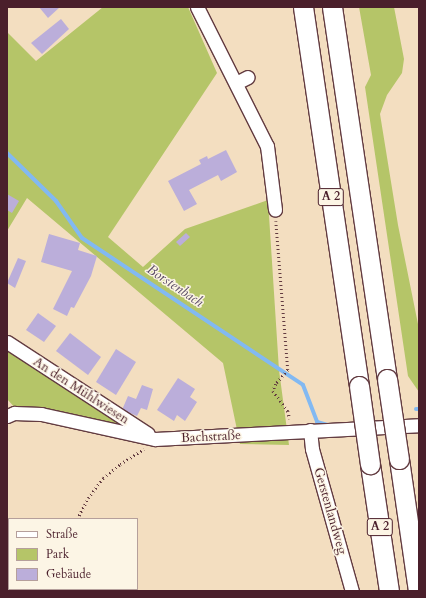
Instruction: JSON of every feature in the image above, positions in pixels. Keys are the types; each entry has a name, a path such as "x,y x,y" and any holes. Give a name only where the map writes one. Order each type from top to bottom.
{"highway":[{"name":"A 2","path":"303,7 389,591"},
{"name":"A 2","path":"332,7 418,591"}],"street":[{"path":"197,7 267,146 275,209"},
{"path":"236,83 248,77"},
{"name":"An den Mühlwiesen","path":"7,342 152,443"},
{"name":"Bachstraße","path":"9,412 41,414 152,443 310,430 419,425"},
{"name":"Gerstenlandweg","path":"310,430 312,449 352,591"}],"path":[{"path":"275,209 288,370 276,384 273,391 288,411 292,432"},
{"path":"78,518 88,498 103,478 120,464 152,443"}],"green space":[{"path":"103,7 188,7 217,73 108,237 143,267 185,229 268,200 279,370 289,445 240,444 223,363 27,198 7,231 7,32 36,61"},
{"path":"359,7 394,7 404,59 402,73 387,95 380,114 398,225 419,329 419,392 408,376 365,87 371,75"},
{"path":"7,347 144,436 17,410 7,399"}],"building":[{"path":"39,7 60,7 48,18"},
{"path":"61,19 69,29 42,54 31,43"},
{"path":"226,150 237,172 221,181 218,175 189,190 197,204 184,211 168,181 201,164 199,160 207,156 208,159"},
{"path":"7,194 19,201 12,213 7,210"},
{"path":"186,233 190,237 180,246 176,242"},
{"path":"49,234 80,243 78,250 97,256 91,276 74,308 71,307 67,316 53,309 72,271 41,262"},
{"path":"18,258 26,261 15,288 7,283"},
{"path":"38,313 56,326 44,342 26,330"},
{"path":"70,333 101,357 88,375 56,351"},
{"path":"116,349 136,362 116,395 96,382"},
{"path":"178,378 195,389 190,397 197,402 185,421 177,415 174,421 157,410"},
{"path":"142,385 153,389 147,410 141,408 137,416 122,410 128,396 136,399"}],"waterway":[{"name":"Borstenbach","path":"7,153 56,201 82,238 303,385 317,422 328,425"}]}
